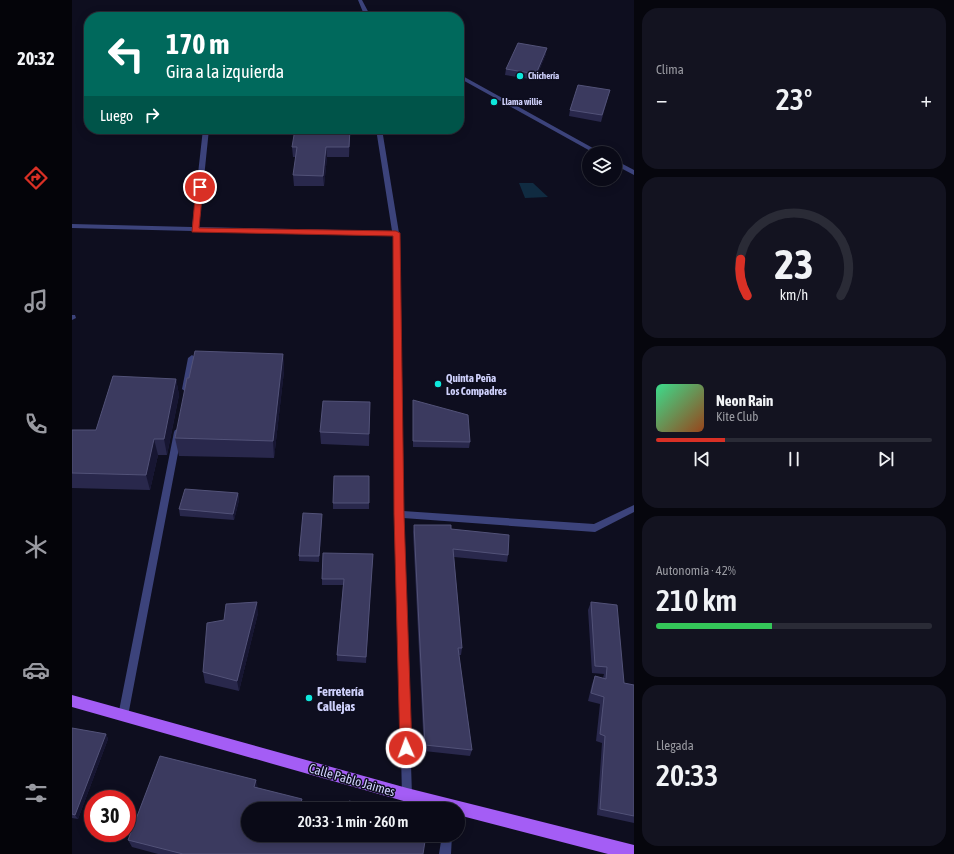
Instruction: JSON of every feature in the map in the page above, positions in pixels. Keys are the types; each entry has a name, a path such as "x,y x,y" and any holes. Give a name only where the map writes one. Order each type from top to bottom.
{"main road":[{"name":"Calle Pablo Jaimes","path":"72,701 431,802"},
{"name":"Calle Pablo Jaimes","path":"465,811 634,853"}],"street":[{"path":"360,0 366,12"},
{"path":"464,79 585,146"},
{"path":"195,230 205,134"},
{"path":"380,134 396,233 399,514 407,795"},
{"path":"622,166 634,173"},
{"path":"72,226 195,230 396,233"},
{"path":"185,396 192,358"},
{"path":"123,716 180,420"},
{"path":"399,514 595,528 634,508"},
{"path":"445,854 447,842"}],"water":[{"path":"519,183 533,183 548,197 525,198"}],"building":[{"path":"518,43 547,48 536,74 506,69"},
{"path":"578,85 610,90 602,115 570,110"},
{"path":"294,134 350,134 349,147 326,147 323,176 293,175 297,147 292,147"},
{"path":"195,351 283,354 273,441 175,438 187,378 189,378"},
{"path":"113,376 176,379 164,439 154,439 146,475 72,473 72,430 96,430"},
{"path":"413,400 468,415 470,442 413,441"},
{"path":"323,401 370,402 369,434 320,432"},
{"path":"334,476 369,476 369,503 333,503"},
{"path":"185,489 238,493 233,514 179,509"},
{"path":"303,513 322,514 319,556 299,556"},
{"path":"414,525 451,525 451,529 509,535 508,555 453,549 462,648 458,648 472,750 425,745"},
{"path":"323,553 373,554 366,657 337,655 344,579 322,579"},
{"path":"257,602 237,681 203,672 207,623 224,620 226,604"},
{"path":"591,602 617,605 624,683 634,685 634,816 600,809 605,736 600,734 604,697 591,693 595,676 606,679 607,667 595,666"},
{"path":"72,728 106,734 75,815 72,814"},
{"path":"160,756 256,780 254,787 302,799 301,802 241,802 241,842 425,842 423,854 183,854 136,842 136,819"}],"place":[{"name":"Chichería","path":"520,76"},
{"name":"Llama willie","path":"494,102"},
{"name":"Quinta Peña Los Compadres","path":"438,384"},
{"name":"Ferretería Callejas","path":"309,698"}],"route":[{"path":"200,187 195,230 396,233 399,514 406,748"}]}
